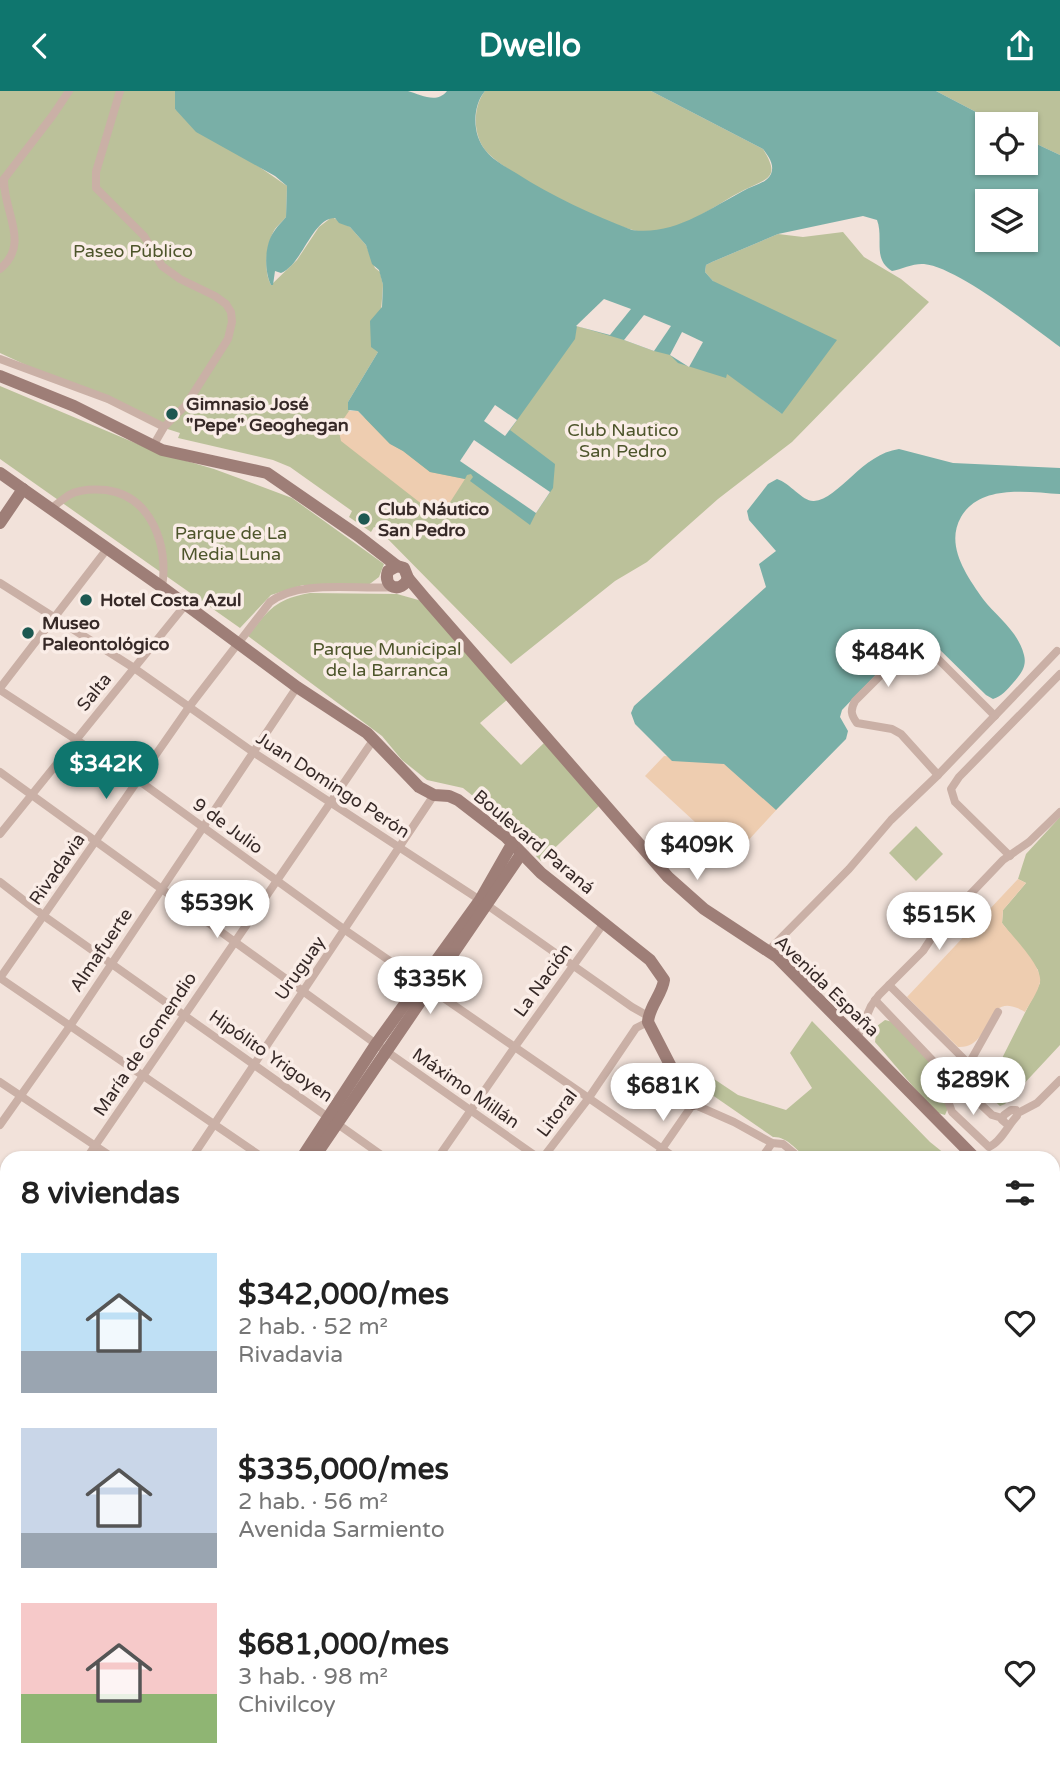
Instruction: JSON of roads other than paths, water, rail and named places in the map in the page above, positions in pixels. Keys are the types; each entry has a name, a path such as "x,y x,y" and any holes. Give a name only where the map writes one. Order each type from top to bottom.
{"main road":[{"name":"Avenida España","path":"0,376 74,407 153,446 182,456 267,473 358,535 395,574 424,597 667,877 704,909 768,951 968,1151"},
{"name":"Boulevard Paraná","path":"0,473 186,604 297,687 374,739 413,781 434,795 458,800 506,837 650,960 662,974 664,986 648,1019"},
{"path":"0,523 23,489"},
{"path":"307,1151 333,1119 517,849"},
{"path":"648,1019 684,1092 694,1104"},
{"path":"317,1151 333,1119"}],"street":[{"path":"0,269 9,261 15,247 15,230 3,198 2,181 69,91"},
{"path":"120,91 96,172 96,188 144,236 162,266 226,304 231,312 232,322 228,339 193,394 164,427 153,446"},
{"path":"0,359 108,400 164,427"},
{"path":"52,508 70,495 81,491 111,491 133,500 152,520 160,539 164,560 162,587"},
{"path":"0,689 107,549"},
{"name":"Rivadavia","path":"0,978 189,707 265,607 284,594 312,588 369,589 395,574"},
{"name":"Juan Domingo Perón","path":"0,583 134,668 253,752 483,902 648,1019"},
{"name":"Salta","path":"0,834 186,604"},
{"path":"938,775 901,734 892,729 857,723 852,716 851,707 855,701 904,652 918,646 930,650 995,716"},
{"path":"768,951 849,869 891,820 1057,651"},
{"path":"1010,856 955,802 951,789 959,777 1060,674"},
{"name":"Almafuerte","path":"0,1125 297,687"},
{"name":"9 de Julio","path":"0,689 138,781 513,1048 666,1151"},
{"name":"María de Gomendio","path":"91,1151 374,739"},
{"name":"Máximo Millán","path":"0,772 233,942 530,1151"},
{"name":"Uruguay","path":"196,1151 434,795"},
{"path":"857,1038 876,1000 923,951 938,928 1010,856 1060,812"},
{"name":"Hipólito Yrigoyen","path":"0,882 376,1151"},
{"name":"La Nación","path":"442,1151 604,923"},
{"path":"0,978 254,1151"},
{"path":"888,985 969,1064"},
{"path":"876,1000 957,1084 992,1115 1005,1121"},
{"path":"998,1012 948,1096 948,1106 986,1145 994,1145 1006,1131 1005,1121"},
{"name":"Litoral","path":"547,1151 588,1099 636,1028 648,1019"},
{"path":"1005,1121 1037,1103 1060,1080"},
{"path":"0,1082 104,1151"},
{"path":"660,1151 694,1104 772,1143 783,1144 791,1151"},
{"path":"766,1151 772,1143"}],"water":[{"path":"175,91 408,91 434,98 447,91 485,91 478,104 475,121 481,144 492,157 572,205 632,230 647,231 676,225 704,213 766,180 772,167 763,149 651,91 936,91 976,112 975,175 1038,175 1038,145 1060,155 1060,347 955,275 924,264 892,271 880,254 877,220 863,216 778,234 706,265 705,272 713,281 837,340 782,414 727,374 726,378 678,363 670,355 577,326 575,339 510,430 555,464 553,488 530,525 470,481 473,477 471,474 465,479 430,472 390,444 358,411 348,410 348,402 378,352 371,347 370,321 382,307 383,285 379,270 372,264 366,245 350,227 339,223 335,218 327,220 320,225 289,268 281,273 275,271 271,285 266,265 267,250 271,236 286,217 287,186 275,176 196,132 175,109"},
{"path":"899,449 953,463 1060,468 1060,494 1006,492 980,499 969,506 961,517 955,538 956,549 970,580 1021,646 1025,663 1019,676 1004,693 993,699 933,643 919,638 910,639 842,710 840,717 848,731 846,739 776,810 724,764 672,761 635,724 631,713 634,706 766,587 759,564 776,551 749,520 747,511 768,484 777,479 805,499 814,501 833,493 874,459"}],"place":[{"name":"Gimnasio José \"Pepe\" Geoghegan","path":"172,414"},
{"name":"Club Náutico San Pedro","path":"364,519"},
{"name":"Hotel Costa Azul","path":"86,600"},
{"name":"Museo Paleontológico","path":"28,633"}],"park label":[{"name":"Paseo Público","path":"133,251"},
{"name":"Club Nautico San Pedro","path":"623,440"},
{"name":"Parque de La Media Luna","path":"231,544"},
{"name":"Parque Municipal de la Barranca","path":"387,660"}]}
